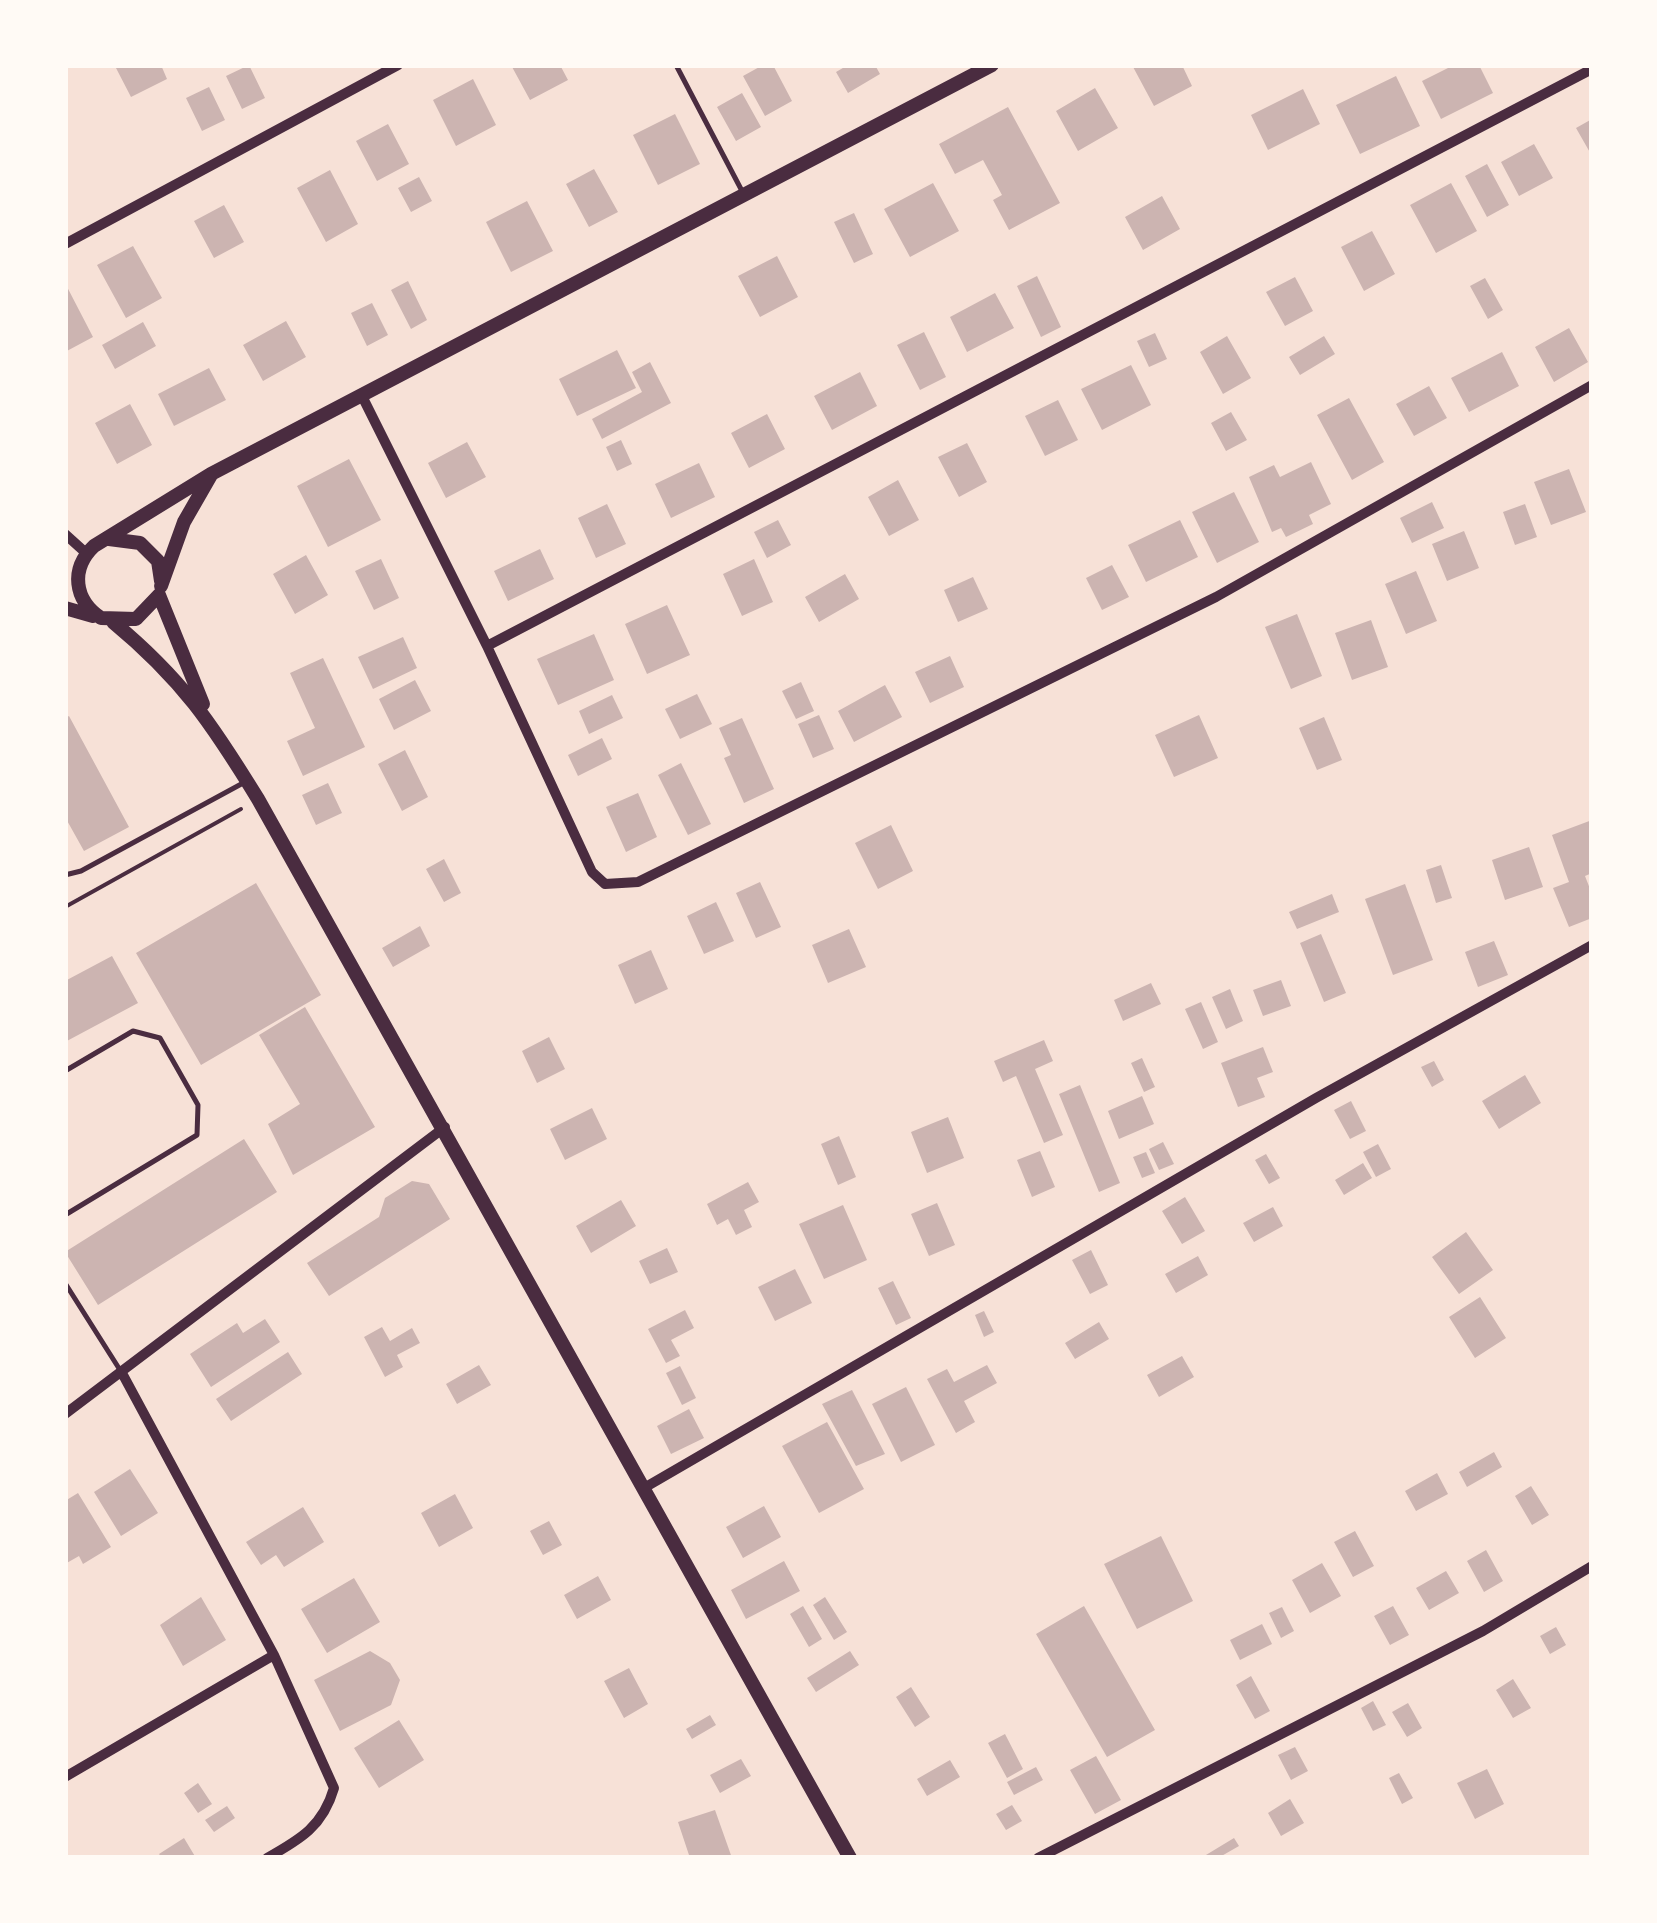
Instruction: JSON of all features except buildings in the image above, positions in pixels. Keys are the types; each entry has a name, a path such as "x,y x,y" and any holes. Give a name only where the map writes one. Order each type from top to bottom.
{"main road":[{"path":"65,569 103,540 211,474 992,65"},
{"path":"65,608 107,620 136,619 160,591 184,522 211,474"},
{"path":"103,540 128,538 140,543 158,561 160,591 212,723"},
{"path":"83,558 77,576 82,600 166,666 212,723 248,781 445,1127 850,1858"}],"street":[{"path":"65,244 398,65"},
{"path":"487,646 1592,68"},
{"path":"362,396 487,646 592,872 605,884 638,882 1216,598 1592,385"},
{"path":"65,534 83,558"},
{"path":"644,1488 1316,1098 1592,944"},
{"path":"65,1414 445,1127"},
{"path":"122,1372 274,1655 334,1788 326,1814 302,1840 268,1858"},
{"path":"1038,1858 1483,1631 1592,1566"},
{"path":"65,1777 274,1655"}],"lane":[{"path":"676,65 744,194"},
{"path":"65,875 248,781"},
{"path":"65,1071 132,1031 160,1038 198,1105 197,1134 65,1215"},
{"path":"65,1283 122,1372"}],"path":[{"path":"65,908 258,799"}]}
